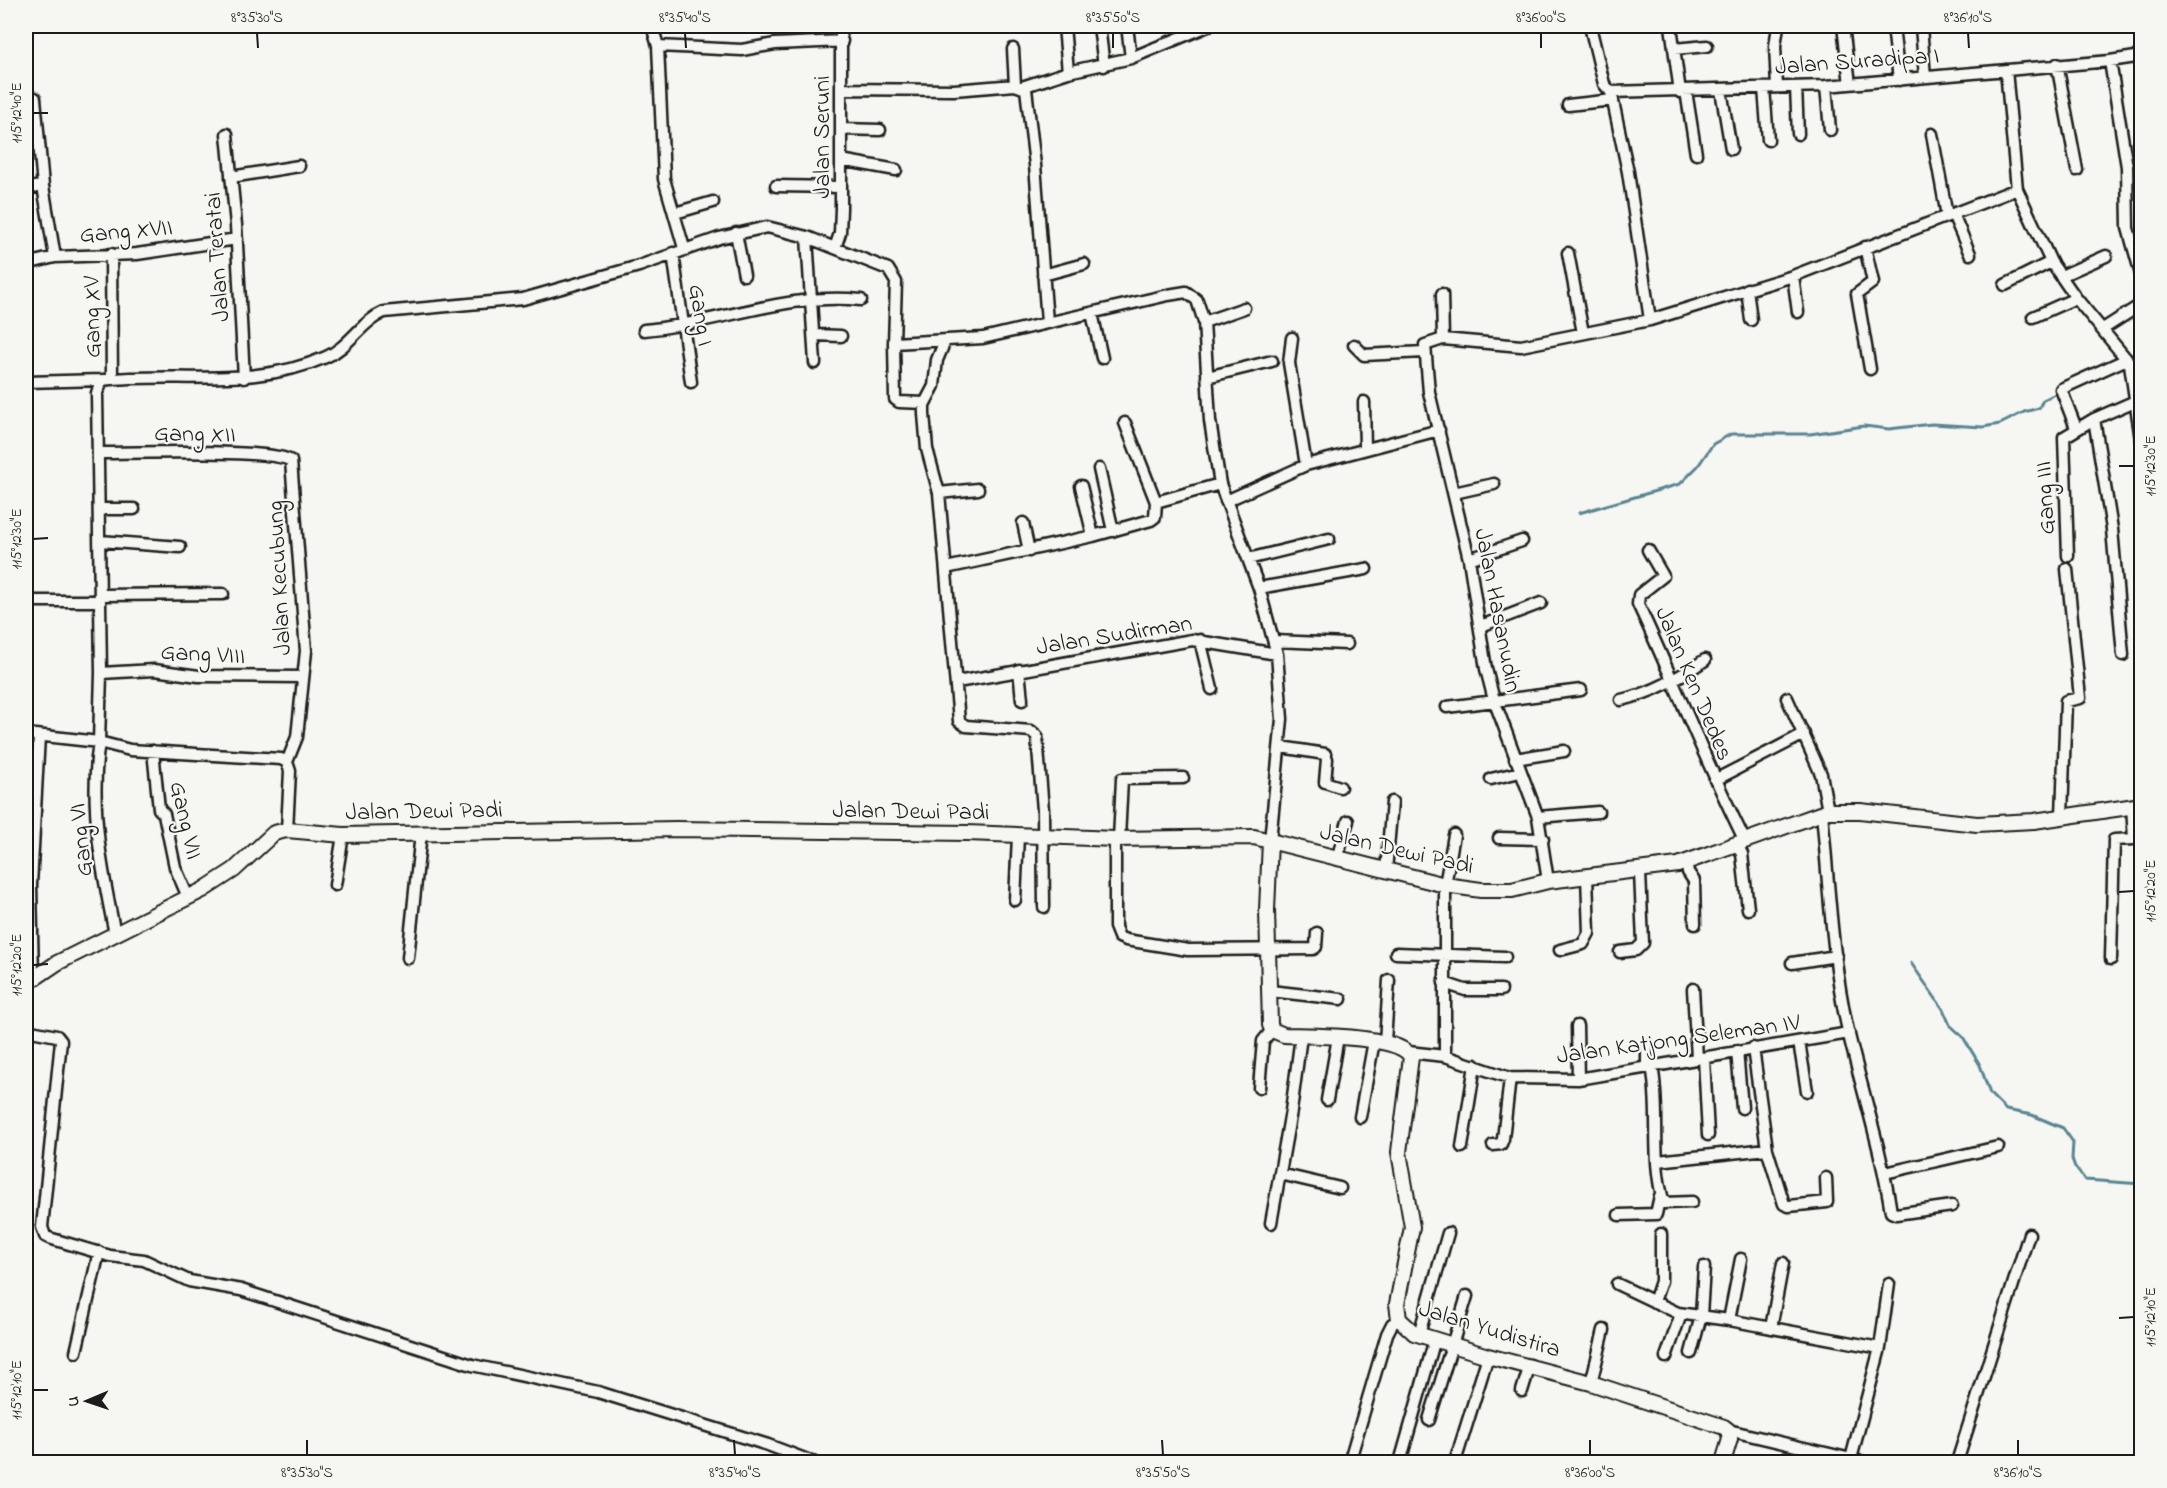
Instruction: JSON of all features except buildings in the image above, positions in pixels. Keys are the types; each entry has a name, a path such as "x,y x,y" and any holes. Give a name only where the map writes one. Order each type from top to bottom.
{"street":[{"path":"652,26 658,46 664,179 684,249"},
{"name":"Jalan Seruni","path":"835,248 840,233 842,26"},
{"path":"1064,26 1068,72"},
{"path":"1099,26 1104,66"},
{"path":"1127,26 1131,58"},
{"path":"842,88 954,90 1018,86 1131,58 1208,26"},
{"path":"1590,26 1604,84 1612,96 1628,172 1650,320"},
{"path":"1671,26 1696,154"},
{"path":"1777,87 1775,46 1778,26"},
{"path":"1843,26 1850,84"},
{"path":"1893,26 1899,80"},
{"path":"1921,26 1925,77"},
{"path":"658,46 742,50 775,44 842,41"},
{"path":"1674,49 1707,46"},
{"path":"1013,49 1018,86 1028,93 1047,321"},
{"name":"Jalan Suradipa I","path":"1568,105 1612,96 1826,86 2110,61 2142,56"},
{"path":"2110,61 2127,166 2128,228 2142,278"},
{"path":"2057,64 2077,170"},
{"path":"2006,70 2017,189 2051,262 2076,298 2135,368 2142,447"},
{"path":"1826,86 1830,130"},
{"path":"1796,87 1798,134"},
{"path":"1764,88 1768,140"},
{"path":"1721,90 1731,149"},
{"path":"35,98 43,186 55,257"},
{"path":"841,129 880,130"},
{"name":"Jalan Teratai","path":"227,134 237,239 244,378"},
{"path":"1932,134 1950,215 1970,254"},
{"path":"841,160 896,170"},
{"path":"231,177 299,166"},
{"path":"26,188 43,186"},
{"path":"776,186 841,187"},
{"path":"1354,345 1364,355 1426,347 1443,339 1521,346 1650,320 1793,276 2017,189"},
{"path":"675,213 713,202"},
{"path":"26,382 244,378 274,373 328,356 370,318 384,312 523,299 571,287 684,249 767,227 807,237 880,264 895,277 895,399 899,402 924,403"},
{"path":"736,234 744,275"},
{"path":"807,237 815,363"},
{"name":"Gang XVII","path":"26,264 55,257 161,251 237,239"},
{"path":"1865,247 1873,282 1857,294 1870,369"},
{"name":"Gang I","path":"673,253 691,382"},
{"path":"1568,253 1583,333"},
{"name":"Gang XV","path":"100,541 97,393 107,379 111,254"},
{"path":"2061,276 2106,256"},
{"path":"2005,285 2051,262"},
{"path":"1043,275 1083,264"},
{"path":"1793,276 1798,312"},
{"path":"1747,289 1751,320"},
{"path":"894,343 983,338 1030,329 1047,321 1051,323 1186,292 1197,300 1204,322 1210,421 1220,484 1258,588 1277,654 1282,719 1281,747 1272,798 1266,910 1270,1025 1272,1030 1284,1035 1338,1037 1380,1042 1408,1052"},
{"path":"1442,294 1443,339"},
{"path":"2033,317 2076,298"},
{"path":"644,330 682,327 810,299 861,300"},
{"path":"2103,329 2142,304"},
{"path":"1204,322 1244,308"},
{"path":"1092,313 1102,358"},
{"path":"814,335 841,336"},
{"path":"1292,338 1289,363 1306,465"},
{"path":"945,341 937,360 934,386 924,403 927,449 939,493 961,724 1031,731 1036,736 1044,836 1044,907"},
{"name":"Jalan Hasanudin","path":"1426,347 1429,392 1469,559 1486,669 1494,700 1538,817 1548,881"},
{"path":"1207,377 1272,361"},
{"path":"2135,368 2061,389 2062,397 2076,428 2138,401"},
{"path":"1364,402 1365,448"},
{"path":"2094,419 2112,529 2123,655"},
{"path":"946,568 1093,536 1155,517 1156,502 1125,423"},
{"name":"Gang III","path":"2068,556 2063,444 2064,437 2076,428"},
{"path":"1226,501 1306,465 1438,430"},
{"name":"Gang XII","path":"98,453 239,454 280,457 291,461"},
{"name":"Jalan Kecubung","path":"287,762 297,736 306,623 291,461"},
{"path":"1099,469 1113,531"},
{"path":"1156,502 1220,484"},
{"path":"1454,493 1494,484"},
{"path":"1081,486 1093,536"},
{"path":"939,493 978,489"},
{"path":"99,509 134,509"},
{"path":"1023,523 1029,551"},
{"path":"1248,559 1329,539"},
{"path":"100,541 180,548"},
{"name":"Gang VI","path":"100,541 101,673 96,799 98,842 115,933"},
{"path":"1469,559 1522,541"},
{"name":"Jalan Ken Dedes","path":"1648,550 1663,576 1639,595 1638,604 1674,681 1741,842 1748,909"},
{"path":"1258,588 1366,569"},
{"path":"2062,816 2066,701 2080,698 2067,569"},
{"path":"26,601 223,594"},
{"path":"1481,626 1541,603"},
{"path":"1200,640 1212,689"},
{"name":"Jalan Sudirman","path":"957,682 1200,640 1277,654"},
{"path":"1274,641 1347,644"},
{"path":"1621,700 1641,696 1674,681 1705,660"},
{"name":"Gang VIII","path":"101,673 154,670 199,676 303,677"},
{"path":"1019,670 1022,700"},
{"path":"1447,707 1581,690"},
{"path":"1787,698 1821,774 1836,956 1849,1033 1872,1119 1893,1214 1952,1206"},
{"path":"26,734 99,742 130,750 274,757 287,762 290,771 287,830 274,833 234,870 188,897 115,933 29,980 30,819 39,736"},
{"path":"1714,780 1804,734"},
{"path":"1281,747 1325,754 1327,759 1325,782 1340,787"},
{"path":"1515,759 1564,750"},
{"name":"Gang VII","path":"153,751 159,809 164,814 175,867 188,897"},
{"path":"1491,779 1520,772"},
{"path":"1183,778 1122,779 1117,839 1115,927 1119,937 1188,950 1269,950 1313,949 1316,947 1317,933"},
{"path":"1386,871 1392,802"},
{"path":"2111,959 2114,840 2134,839 2137,805"},
{"name":"Jalan Dewi Padi","path":"287,830 343,835 688,829 967,833 1117,839 1254,837 1445,885 1481,890 1512,890 1548,881 1640,872 1686,863 1825,812 1860,811 1977,824 2062,816 2137,805"},
{"path":"1538,817 1598,812"},
{"path":"1337,859 1348,821"},
{"path":"408,958 421,833"},
{"path":"335,885 343,835"},
{"path":"1444,1056 1445,885 1454,835"},
{"path":"1015,900 1018,836"},
{"path":"1498,838 1543,839"},
{"path":"1686,863 1688,872 1694,881 1695,924"},
{"path":"1620,952 1636,950 1643,943 1640,872"},
{"path":"1560,950 1583,944 1589,933 1587,876"},
{"path":"1395,953 1505,957"},
{"path":"1792,963 1836,956"},
{"path":"1360,1117 1380,1042 1389,980"},
{"path":"1444,983 1465,990 1501,990"},
{"path":"1693,989 1708,1135"},
{"path":"1270,991 1341,999"},
{"path":"1576,1026 1578,1079"},
{"path":"26,1030 57,1036 61,1041 42,1227 45,1236 99,1252 144,1260 189,1281 241,1290 472,1365 598,1392 768,1445 813,1462"},
{"path":"1259,1088 1263,1041 1272,1030"},
{"name":"Jalan Katjong Seleman IV","path":"1408,1052 1444,1056 1510,1078 1578,1079 1849,1033"},
{"path":"1271,1223 1301,1036"},
{"path":"1327,1100 1338,1037"},
{"path":"1799,1042 1807,1091"},
{"path":"1619,1215 1656,1214 1660,1192 1647,1046"},
{"path":"1753,1048 1767,1149 1786,1206 1827,1202 1826,1178"},
{"path":"1737,1051 1742,1108"},
{"name":"Jalan Yudistira","path":"1408,1052 1412,1064 1399,1152 1412,1227 1398,1294 1399,1318 1408,1329 1488,1356 1530,1365 1591,1383 1728,1430"},
{"path":"1462,1147 1475,1065"},
{"path":"1493,1145 1501,1144 1503,1139 1510,1078"},
{"path":"1885,1173 1998,1147"},
{"path":"1658,1161 1767,1149"},
{"path":"1280,1174 1340,1188"},
{"path":"1660,1192 1664,1203 1692,1202"},
{"path":"1419,1334 1448,1233"},
{"path":"1654,1302 1661,1281 1661,1234"},
{"path":"1957,1462 2030,1234"},
{"path":"76,1352 99,1252"},
{"path":"1729,1320 1741,1259"},
{"path":"1771,1328 1783,1263"},
{"path":"1691,1353 1701,1316 1704,1267"},
{"path":"1617,1284 1682,1314 1729,1320 1880,1348"},
{"path":"1851,1459 1880,1348 1889,1284"},
{"path":"1429,1420 1467,1296"},
{"path":"1666,1357 1682,1314"},
{"path":"1352,1456 1387,1334 1392,1324 1399,1318"},
{"path":"1591,1383 1604,1330"},
{"path":"1400,1462 1435,1339"},
{"path":"1455,1462 1488,1356"},
{"path":"1522,1391 1530,1365"},
{"path":"1723,1462 1730,1439 1728,1430 1864,1462"}],"waterway":[{"path":"2130,357 2142,353"},
{"path":"1579,513 1680,484 1698,466 1713,444 1731,434 1810,434 1864,426 1889,429 1932,424 1983,427 2000,424 2024,412 2039,408 2043,400 2059,392"},
{"path":"1911,963 1943,1009 1950,1025 1963,1037 1980,1065 1990,1094 2006,1110 2032,1115 2063,1128 2073,1142 2072,1159 2075,1167 2085,1180 2142,1184"}]}
